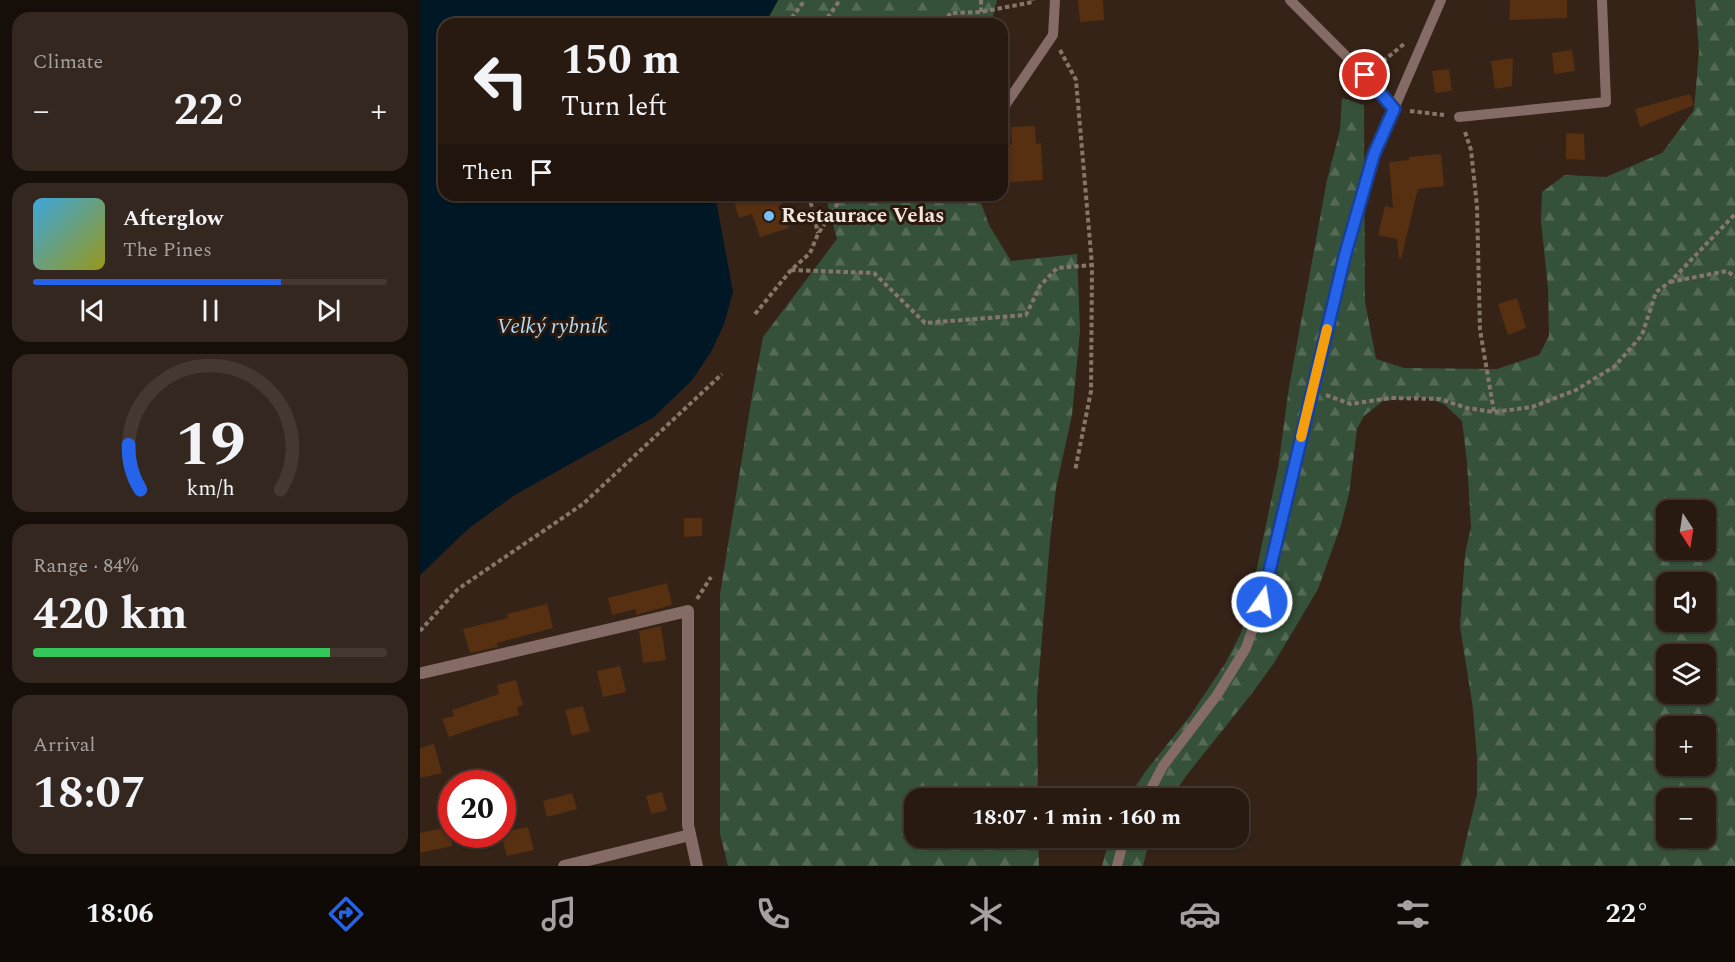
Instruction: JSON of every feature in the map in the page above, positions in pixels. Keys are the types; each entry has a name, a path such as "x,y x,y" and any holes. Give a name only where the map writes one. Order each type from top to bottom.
{"street":[{"path":"422,673 688,611 688,825 697,866"},
{"path":"564,866 690,835"}],"lane":[{"path":"1008,101 1053,36 1055,0"},
{"path":"1290,0 1365,75 1394,109"},
{"path":"1151,788 1163,766 1217,695 1246,648 1262,602 1347,245 1374,154 1441,0"},
{"path":"1459,117 1606,102 1602,0"},
{"path":"1117,866 1122,848"}],"path":[{"path":"792,18 805,0"},
{"path":"827,18 840,0"},
{"path":"981,0 981,12"},
{"path":"948,18 950,13 981,12 1033,2 1033,0"},
{"path":"1053,36 1076,80 1092,265 1091,391 1075,471"},
{"path":"1365,75 1407,41"},
{"path":"1394,109 1459,117 1472,150 1477,206 1480,330 1494,412"},
{"path":"810,201 818,234"},
{"path":"755,314 791,270 810,253 818,234 839,201"},
{"path":"1312,391 1351,404 1390,398 1440,399 1467,408 1494,412 1532,406 1576,390 1615,366 1642,335 1656,292 1670,282 1735,214"},
{"path":"791,270 873,273 925,323 1026,315 1040,286 1057,268 1092,265"},
{"path":"1670,282 1727,271 1735,277"},
{"path":"420,631 458,589 583,504 722,374"},
{"path":"688,611 711,577"}],"green space":[{"path":"778,0 997,0 992,18 768,18"},
{"path":"1695,0 1735,0 1735,866 1460,866 1477,794 1473,709 1460,626 1465,554 1471,527 1467,462 1462,421 1444,404 1424,397 1383,401 1364,416 1357,429 1349,494 1341,525 1318,589 1274,663 1253,692 1178,788 1135,788 1190,716 1226,662 1241,633 1248,610 1278,468 1289,387 1327,180 1340,130 1342,98 1364,105 1365,302 1376,359 1404,368 1497,369 1539,355 1549,336 1548,288 1541,221 1542,192 1565,175 1606,177 1662,153 1694,110 1699,51"},
{"path":"827,201 980,201 989,225 1011,261 1077,254 1080,331 1072,415 1056,488 1050,541 1037,698 1038,788 904,788 904,848 1038,848 1039,866 728,866 720,834 720,594 763,337 837,239"},
{"path":"1107,848 1147,848 1143,866 1102,866"}],"water":[{"name":"Velký rybník","path":"420,0 778,0 768,18 438,18 438,201 716,201 733,292 724,324 711,352 692,380 654,417 513,496 468,529 420,575"}],"building":[{"path":"1078,0 1103,0 1104,20 1080,22"},
{"path":"1510,0 1567,0 1567,18 1509,20"},
{"path":"1572,50 1575,71 1554,74 1552,53"},
{"path":"1513,58 1512,86 1495,89 1491,61"},
{"path":"1449,69 1452,91 1435,93 1432,71"},
{"path":"1690,94 1694,105 1640,127 1635,109"},
{"path":"1035,126 1036,144 1041,143 1043,180 1010,182 1008,145 1012,145 1011,127"},
{"path":"1566,133 1584,134 1585,160 1566,159"},
{"path":"1441,154 1444,186 1418,189 1401,259 1397,239 1378,235 1385,206 1393,208 1389,162 1409,160 1409,157"},
{"name":"Restaurace Velas","path":"734,201 791,201 781,204 789,228 760,237 752,214 739,218"},
{"path":"1517,298 1526,328 1508,335 1498,304"},
{"path":"684,518 702,518 702,536 684,537"},
{"path":"667,583 672,605 636,615 636,609 612,615 608,598"},
{"path":"547,604 553,628 497,643 498,647 470,653 463,629 508,618 507,614"},
{"path":"661,626 666,660 643,663 639,631"},
{"path":"620,666 626,692 603,697 597,671"},
{"path":"516,680 523,705 517,707 519,715 449,737 442,719 454,716 452,710 499,694 497,685"},
{"path":"583,706 590,731 572,736 565,710"},
{"path":"434,744 441,770 438,770 438,774 420,778 420,748"},
{"path":"662,792 667,810 651,814 646,796"},
{"path":"572,793 577,809 547,817 543,801"},
{"path":"528,827 534,850 507,856 505,848 516,848 516,829"},
{"path":"438,829 438,848 443,848 420,853 420,833"}],"slow traffic":[{"path":"1301,437 1327,329"}],"place":[{"name":"Restaurace Velas","path":"769,216"}],"route":[{"path":"1262,602 1345,255 1374,154 1394,109 1365,75"}]}
